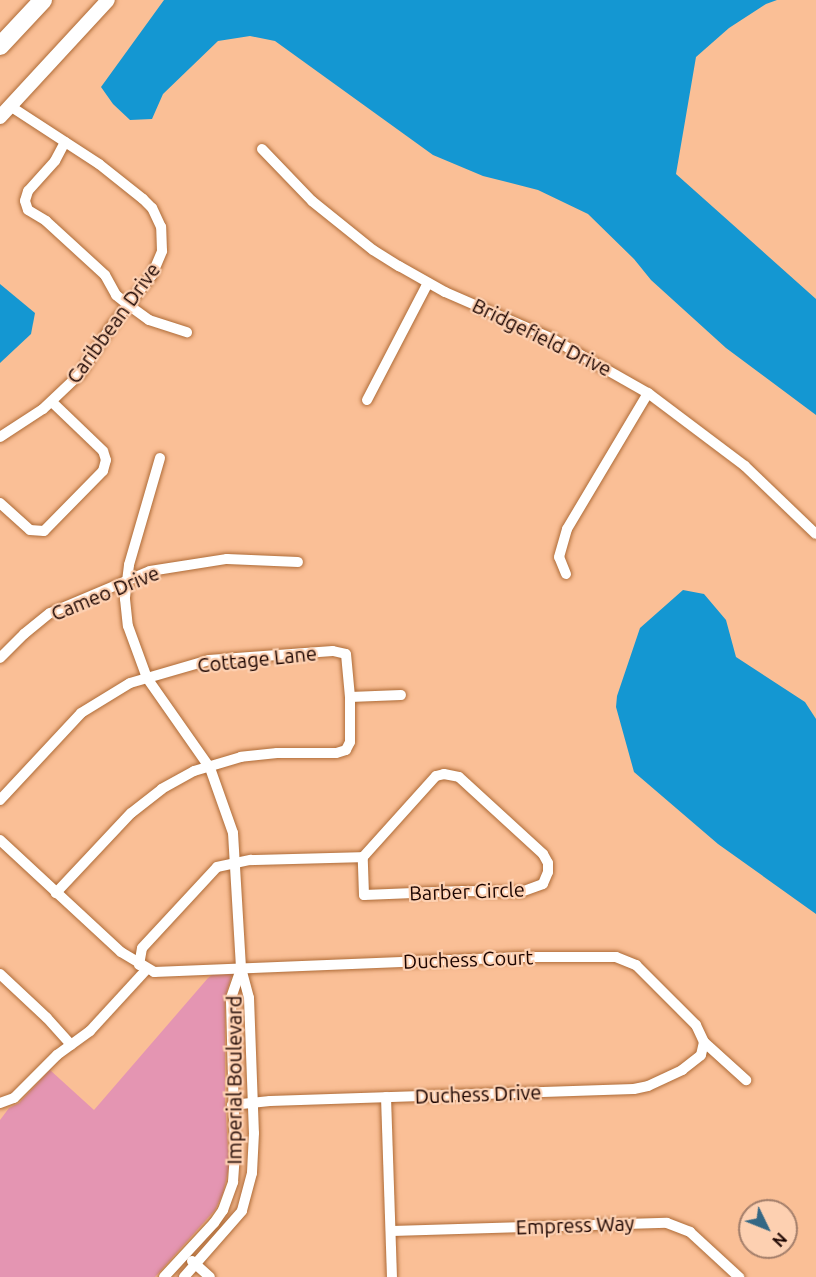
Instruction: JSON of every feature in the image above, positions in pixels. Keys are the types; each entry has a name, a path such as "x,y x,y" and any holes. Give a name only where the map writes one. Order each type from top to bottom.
{"highway":[{"path":"0,46 43,0"}],"main road":[{"path":"0,117 108,0"}],"street":[{"name":"Caribbean Drive","path":"0,437 52,402 80,374 127,304 152,275 162,251 160,227 152,208 143,199 99,164 10,106"},
{"path":"65,142 55,161 27,191 25,205 31,213 46,221 105,275 116,295 127,304 149,320 187,332"},
{"name":"Bridgefield Drive","path":"262,149 312,201 374,249 428,283 551,338 648,393 745,466 816,534"},
{"path":"367,400 428,283"},
{"path":"566,574 559,557 567,529 648,393"},
{"path":"0,503 30,530 44,531 103,471 106,460 104,451 52,402"},
{"name":"Imperial Boulevard","path":"160,458 133,544 127,580 128,626 147,678 210,768 233,833 241,968 249,998 253,1103 254,1156 249,1191 242,1211 184,1277"},
{"name":"Cameo Drive","path":"0,658 24,634 50,614 150,572 206,560 298,561"},
{"name":"Cottage Lane","path":"0,800 81,713 130,683 209,660 333,651 346,654 350,697"},
{"path":"56,892 116,827 140,805 183,777 224,761 262,754 342,752 350,742 350,697 401,696"},
{"name":"Barber Circle","path":"452,774 476,792 543,854 548,863 548,872 543,884 521,892 463,891 364,895 363,857 436,776 452,774"},
{"path":"0,840 143,967"},
{"path":"0,1103 14,1098 57,1055 90,1031 143,967 142,948 217,867 235,862 363,857"},
{"name":"Duchess Court","path":"143,967 154,972 525,957 616,957 636,965 696,1025 704,1042 746,1080"},
{"name":"Imperial Boulevard","path":"164,1277 214,1223 229,1196 235,1167 231,998 241,968"},
{"path":"0,974 47,1018 71,1045"},
{"name":"Duchess Drive","path":"232,1105 386,1097 634,1089 648,1086 682,1070 701,1055 704,1042"},
{"path":"386,1097 392,1277"},
{"name":"Empress Way","path":"392,1231 667,1223 690,1232 739,1277"},
{"path":"185,1255 210,1277"}],"shaded area":[{"path":"232,974 225,998 225,1100 229,1167 223,1193 215,1210 155,1277 0,1277 0,1120 9,1108 19,1103 50,1070 94,1110 208,978 212,975"}],"water":[{"path":"164,0 777,0 766,4 729,28 696,57 676,174 816,299 816,415 726,348 651,280 634,259 588,214 538,190 483,176 433,155 275,41 250,36 218,41 163,94 152,119 130,120 113,104 101,87"},
{"path":"0,284 35,313 31,334 0,363"},
{"path":"683,590 704,594 726,620 736,657 805,702 816,719 816,914 718,844 634,772 616,707 617,696 640,628"}]}
